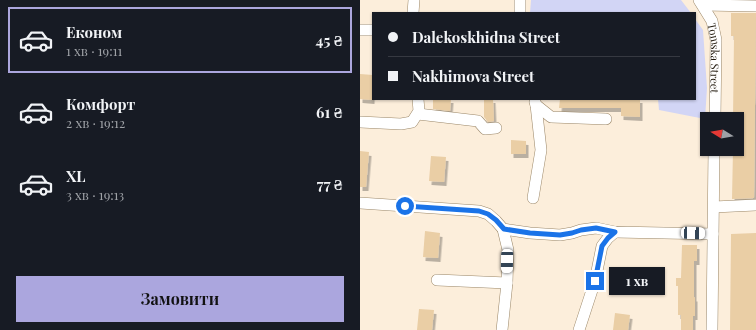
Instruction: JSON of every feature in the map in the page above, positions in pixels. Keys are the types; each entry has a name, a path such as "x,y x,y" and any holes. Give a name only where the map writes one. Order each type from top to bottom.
{"street":[{"path":"413,12 414,0"},
{"path":"520,0 520,12"},
{"path":"701,2 756,6"},
{"name":"Tomska Street","path":"701,2 712,21 716,40 715,112"},
{"path":"360,30 372,30"},
{"path":"360,122 401,124 412,122 419,111 418,100"},
{"path":"535,102 551,117 606,119"},
{"path":"533,198 540,150 535,102"},
{"path":"418,114 478,121 485,129 496,128"},
{"path":"712,330 714,156"},
{"path":"360,203 479,211 488,214 496,220 504,229 508,250 507,283 502,330"},
{"path":"714,207 756,205"},
{"path":"504,229 530,233 560,235 596,228 615,232 713,234"},
{"path":"578,330 595,281 602,246 615,232"},
{"path":"437,280 507,283"}],"shaded area":[{"path":"531,0 681,0 690,12 530,12"},
{"path":"696,20 703,30 707,88 705,112 700,112 700,118 659,110 658,100 696,100"}],"building":[{"path":"731,13 756,13 754,198 732,199 733,156 744,156 744,112 733,112 734,36 731,36"},
{"path":"360,74 372,75 372,100 360,99"},
{"path":"433,100 451,100 450,111 433,109"},
{"path":"484,100 493,100 494,121 488,122 484,117"},
{"path":"560,100 640,100 640,117 621,116 621,108 559,108"},
{"path":"511,140 526,141 526,154 511,154"},
{"path":"360,151 369,152 366,187 360,187"},
{"path":"431,156 446,157 444,182 429,181"},
{"path":"425,231 440,233 438,258 423,257"},
{"path":"756,233 756,330 730,330 731,234"},
{"path":"682,245 697,245 697,261 694,261 695,316 693,316 693,330 681,330 681,315 678,315 678,286 676,286 676,278 681,278"},
{"path":"419,309 434,310 432,330 417,330"},
{"path":"615,313 630,315 628,330 613,330"}],"route":[{"path":"405,206 479,211 488,214 504,229 530,233 560,235 596,228 615,232 602,246 595,281"}]}
